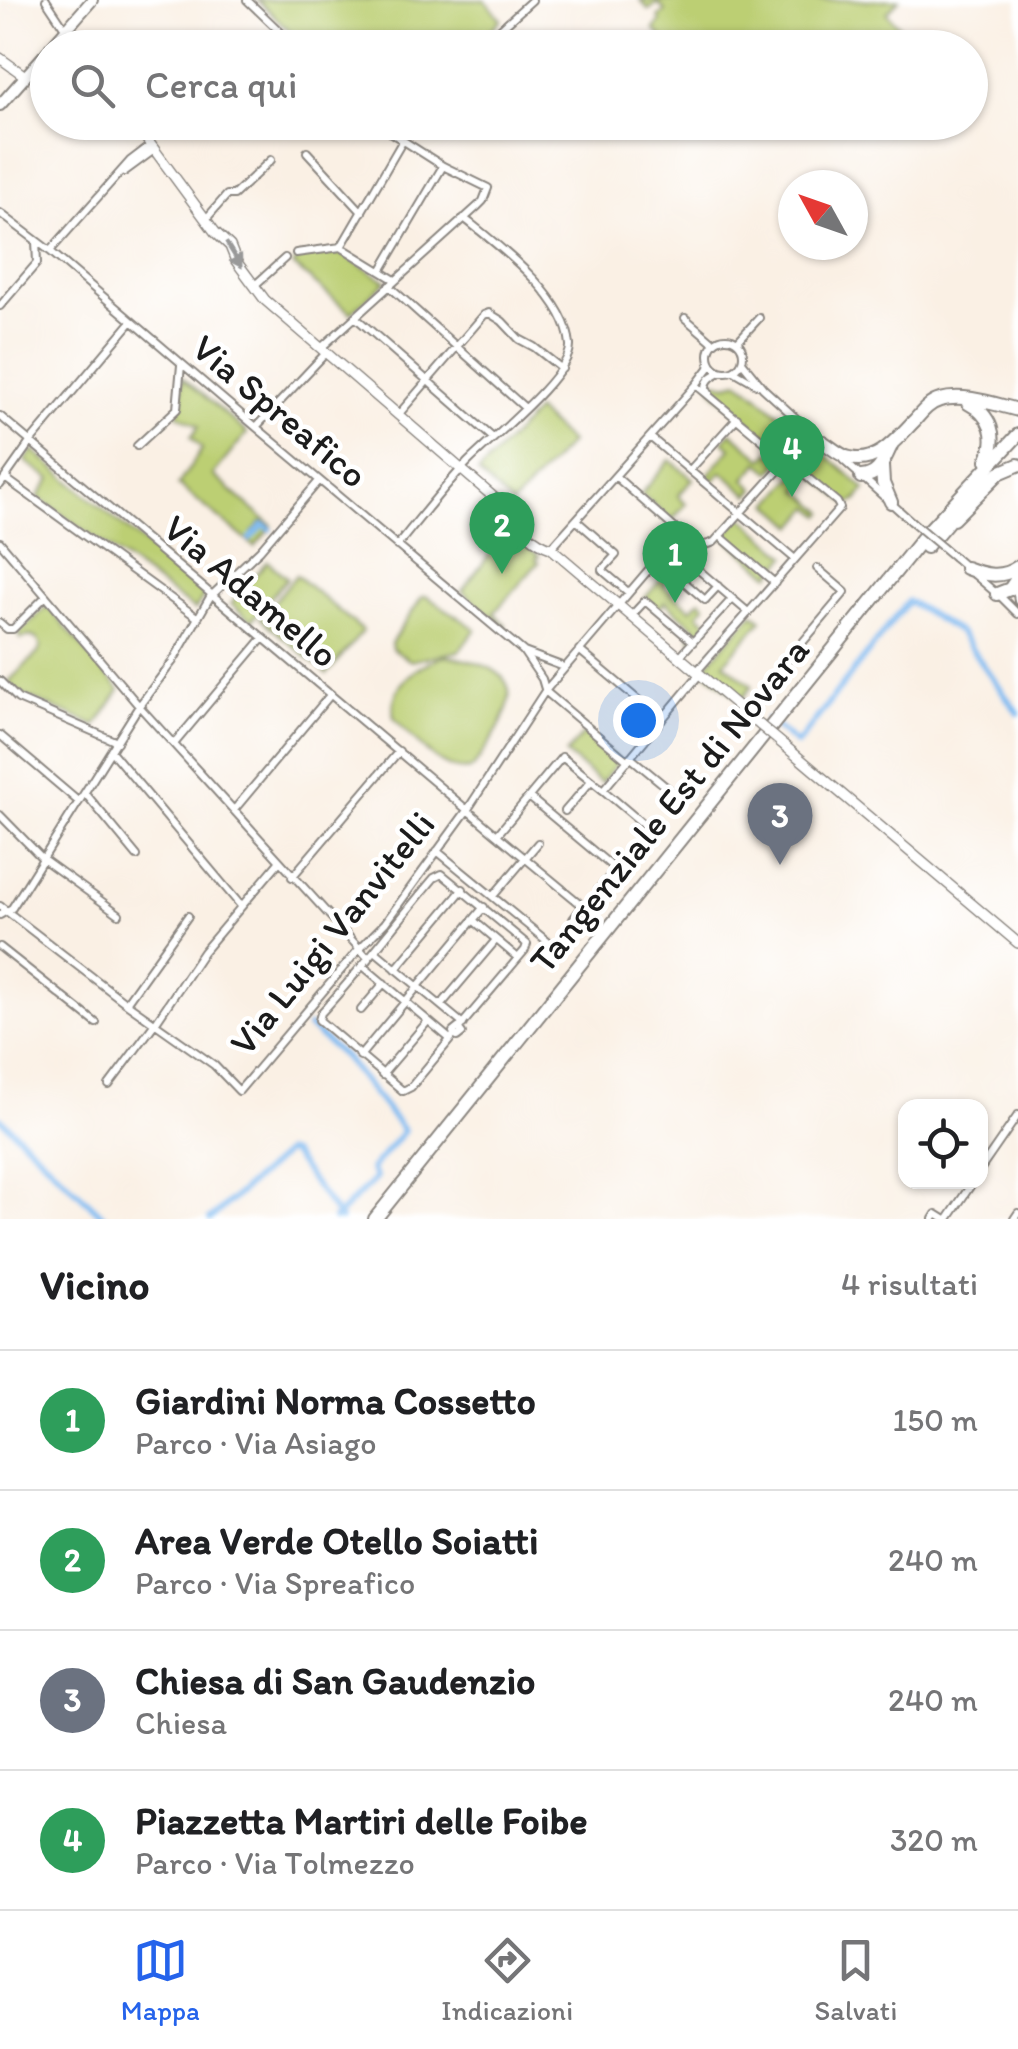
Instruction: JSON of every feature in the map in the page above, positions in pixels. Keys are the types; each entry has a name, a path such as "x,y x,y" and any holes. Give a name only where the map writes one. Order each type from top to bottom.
{"highway":[{"path":"823,442 847,458 862,459 875,456 892,444 933,403 956,398 1018,410"},
{"path":"934,532 948,502 988,458 992,446 993,432 986,417 956,398"},
{"name":"Tangenziale Est di Novara","path":"375,1219 934,532 1018,435"},
{"path":"862,477 882,466 892,444"},
{"name":"Tangenziale Est di Novara","path":"385,1219 934,532 1018,446"},
{"path":"934,532 999,473 1018,465"},
{"path":"882,466 883,483 891,502"},
{"path":"966,568 994,576 1018,566"},
{"path":"999,596 1017,583"}],"main road":[{"path":"66,30 92,0"},
{"path":"0,105 30,70"}],"street":[{"path":"46,0 66,30"},
{"path":"247,0 278,30"},
{"path":"499,30 532,0"},
{"path":"0,58 25,76"},
{"path":"147,140 215,232 230,246 236,261 265,300 504,506 524,533 550,548 618,604 1018,943"},
{"path":"256,428 355,317 483,200 487,186 402,141 342,247"},
{"path":"50,250 115,179 153,148"},
{"path":"307,152 362,212"},
{"path":"206,219 227,195 234,195 271,160"},
{"path":"381,271 443,166"},
{"name":"Via Spreafico","path":"0,213 50,250 523,651 542,679 545,691"},
{"path":"397,546 461,470 562,369 570,352 570,343 552,303 532,276 464,218"},
{"path":"0,306 38,263 36,240"},
{"path":"296,252 342,247 381,271 525,408"},
{"path":"254,285 285,258"},
{"path":"397,416 484,315 494,314 519,339 562,369"},
{"path":"355,317 493,438"},
{"path":"685,318 714,343"},
{"path":"738,342 759,318"},
{"path":"132,321 31,441 2,482 198,618"},
{"path":"550,548 696,386 706,373 714,343 728,338 738,342 743,351 742,362 734,370 715,374 706,385 717,401"},
{"path":"710,361 722,372"},
{"path":"742,362 763,388 1018,614"},
{"path":"137,446 176,409 182,364"},
{"path":"734,370 763,388"},
{"path":"603,790 748,612 840,508 696,386"},
{"name":"Via Adamello","path":"0,416 583,906 572,918"},
{"path":"690,470 737,418"},
{"path":"650,437 795,560"},
{"path":"674,548 706,546 720,536 787,461"},
{"path":"615,476 696,546"},
{"path":"2,910 12,908 139,706 173,661 212,594 260,550 319,481"},
{"path":"576,520 616,555 602,570 628,592"},
{"path":"720,536 775,583"},
{"path":"0,542 139,706 370,959"},
{"path":"674,548 748,612"},
{"name":"Via Luigi Vanvitelli","path":"156,1022 214,1065 239,1091 385,923 468,809 545,691 628,592 658,559 674,548"},
{"path":"658,559 705,600 718,586"},
{"path":"744,712 845,592 817,568"},
{"path":"1017,583 1018,601"},
{"path":"0,623 13,629 46,596"},
{"path":"679,658 733,599"},
{"path":"631,616 645,601 693,642"},
{"path":"174,744 264,638"},
{"path":"579,650 662,720"},
{"name":"Via Spreafico","path":"523,651 565,667"},
{"path":"0,681 18,699 117,742"},
{"path":"545,691 676,795"},
{"path":"234,810 332,694"},
{"path":"0,735 79,802"},
{"path":"111,751 242,906"},
{"path":"292,877 399,751"},
{"path":"497,835 562,757 649,828 639,841"},
{"path":"565,811 591,781"},
{"path":"670,803 683,786"},
{"path":"85,793 137,856"},
{"path":"529,797 615,869"},
{"path":"0,815 43,859 119,914"},
{"path":"493,896 538,843"},
{"path":"437,850 553,946"},
{"path":"598,890 628,855"},
{"path":"109,1084 203,952 279,862"},
{"path":"438,875 446,876 484,907 528,944 407,1090 398,1088 322,1024 319,1016 438,875"},
{"path":"396,969 463,889"},
{"path":"360,1056 484,907"},
{"path":"2,910 156,1022"},
{"path":"126,1002 188,916"},
{"path":"474,920 518,958"},
{"path":"441,1006 496,940"},
{"path":"0,948 96,1023"},
{"path":"376,952 441,1006 456,1032"},
{"path":"363,966 428,1021 456,1032"},
{"path":"362,1010 384,984"},
{"path":"382,1075 428,1021"},
{"path":"988,1158 1018,1115"},
{"path":"933,1219 936,1214 946,1219 968,1189"}],"green space":[{"path":"257,0 485,0 501,19 491,30 289,30"},
{"path":"640,0 899,0 887,13 902,30 655,30 660,22 658,17 665,11 658,3 649,10"},
{"path":"340,253 386,281 351,313 293,265 301,256"},
{"path":"182,377 247,433 213,475 272,526 262,522 252,533 255,536 263,527 268,530 255,547 178,485 202,449 191,437 199,426 177,414 182,404"},
{"path":"714,381 739,381 755,393 865,489 857,501 848,504 737,412 716,393"},
{"path":"536,411 570,443 512,505 478,473"},
{"path":"731,432 763,459 770,452 781,461 771,472 759,463 745,479 755,489 749,495 722,472 711,483 705,478 731,448 723,441"},
{"path":"33,450 205,595 195,610 38,497 51,479 25,461"},
{"path":"670,460 693,479 678,496 686,504 672,520 641,494"},
{"path":"795,475 804,483 799,490 825,512 822,516 811,507 795,526 770,504"},
{"path":"741,516 787,556 770,575 724,536"},
{"path":"508,530 539,556 539,562 494,613 504,627 462,591"},
{"path":"267,561 287,578 251,621 231,604"},
{"path":"659,564 671,574 663,585 691,609 700,600 705,605 698,614 708,623 693,640 690,637 696,628 665,602 658,610 645,598 662,578 654,570"},
{"path":"296,575 363,631 327,674 260,618"},
{"path":"426,596 476,629 459,651 411,661 392,649 391,643"},
{"path":"47,606 120,690 96,726 23,695 8,682 38,653 41,646 37,639 21,639 19,633"},
{"path":"753,613 762,620 724,663 752,686 741,700 704,668"},
{"path":"446,656 476,662 495,671 506,682 509,695 499,728 473,768 463,770 441,762 394,718 396,695 407,677"},
{"path":"584,733 619,761 601,783 566,754"}],"waterway":[{"path":"250,539 263,525 270,529"},
{"path":"767,719 797,744 908,601 960,633 1018,713"},
{"path":"309,1027 344,1057 404,1131 371,1169 376,1178 334,1219"},
{"path":"0,1118 106,1219"},
{"path":"210,1219 286,1152 292,1154 340,1219"}],"place":[{"name":"Piazzetta Martiri delle Foibe","path":"792,497"},
{"name":"Area Verde Otello Soiatti","path":"502,574"},
{"name":"Giardini Norma Cossetto","path":"675,603"},
{"name":"Chiesa di San Gaudenzio","path":"780,865"}]}
